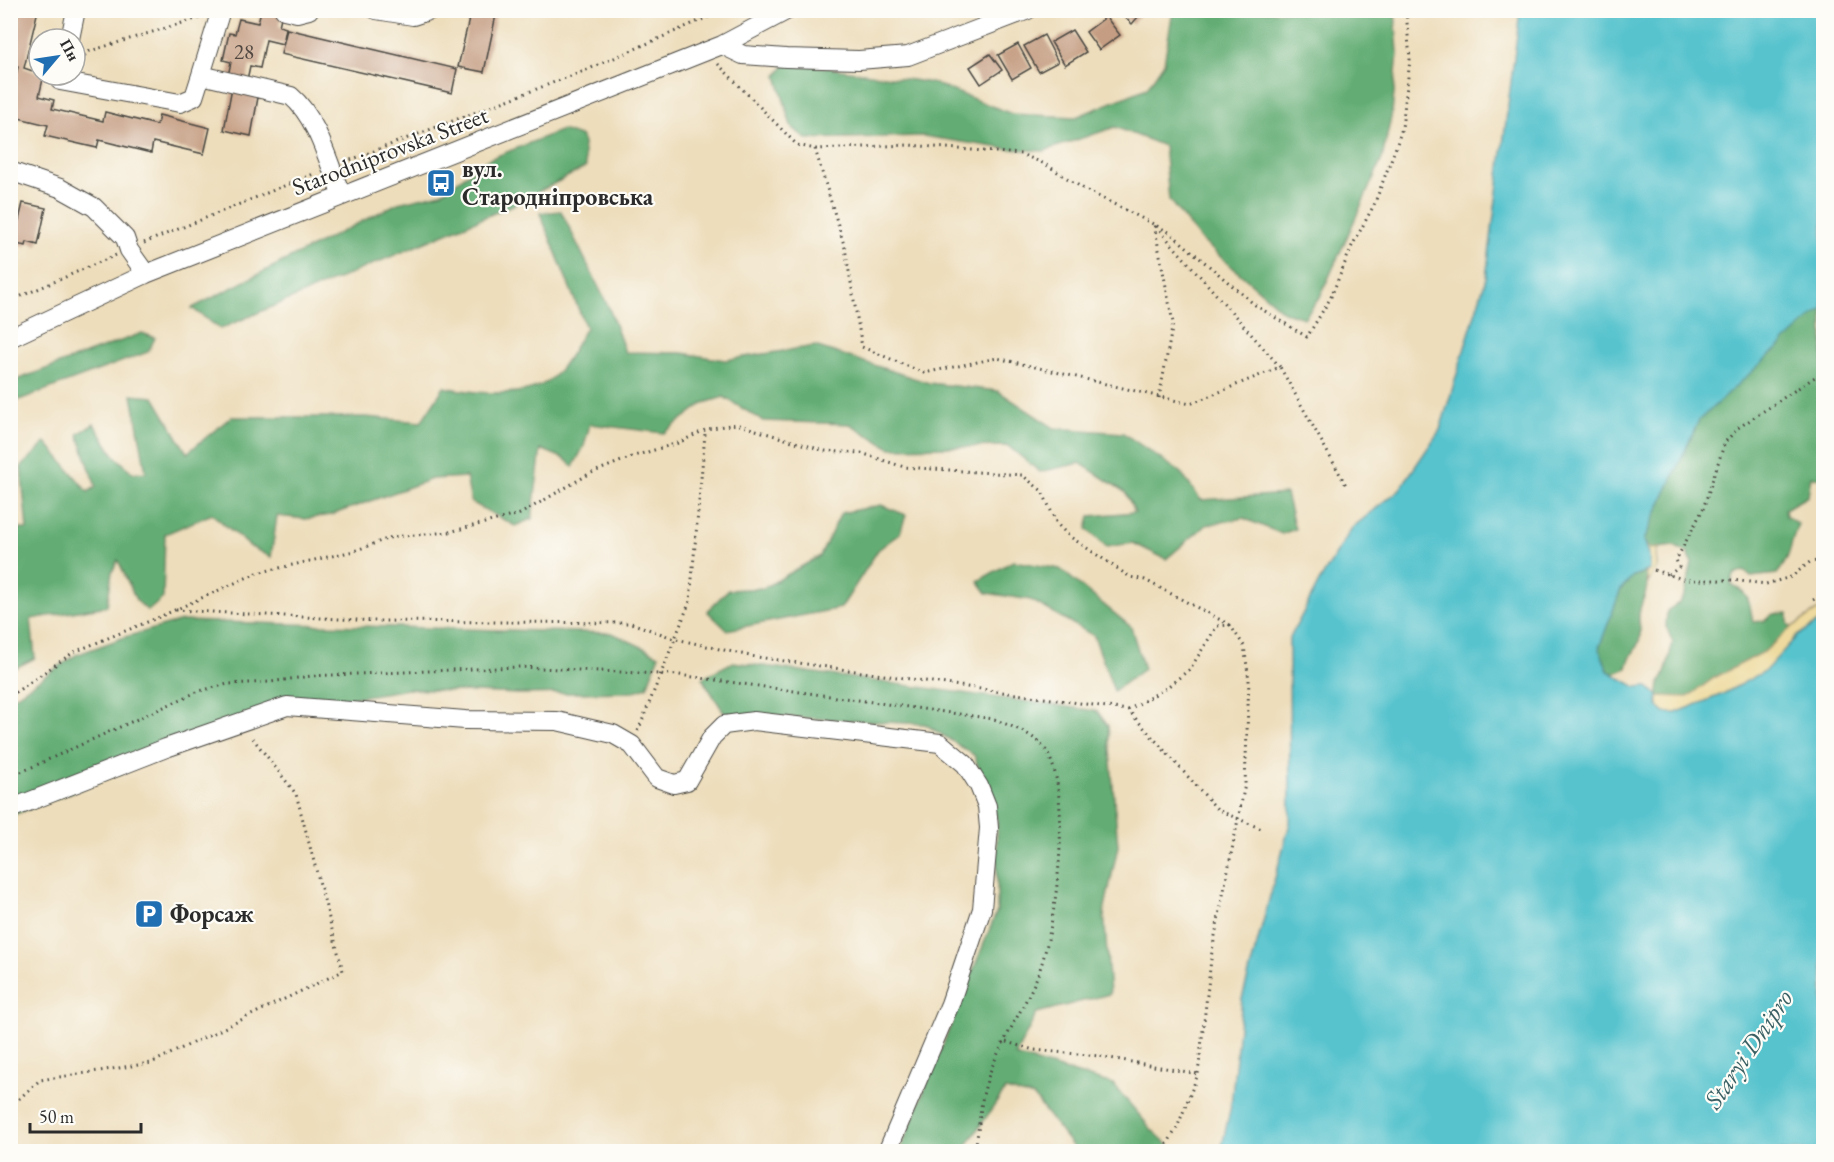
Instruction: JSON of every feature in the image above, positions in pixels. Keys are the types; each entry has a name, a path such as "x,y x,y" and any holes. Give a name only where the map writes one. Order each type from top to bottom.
{"street":[{"path":"72,27 76,10"},
{"path":"284,10 297,13 309,10"},
{"path":"376,10 412,16 431,10"},
{"name":"Starodniprovska Street","path":"10,338 146,274 722,45 788,10"},
{"path":"722,45 743,55 786,58 859,60 908,56 1008,14 1028,10"},
{"path":"87,86 180,103 194,97 218,14"},
{"path":"201,75 291,96 306,112 342,196"},
{"path":"10,171 60,188 94,207 125,238 129,250 146,274"},
{"path":"10,809 240,721 287,706 465,720 557,721 613,734 632,745 657,778 674,784 687,781 712,737 724,725 754,721 940,742 965,764 979,786 987,806 989,828 982,909 950,1004 887,1152"}],"path":[{"path":"10,301 330,168 589,69 724,10"},
{"path":"703,51 735,78 745,94 797,145 815,149 909,145 1021,154 1045,164 1084,189 1169,232 1255,305 1307,337 1330,298 1352,246 1374,205 1402,128 1410,60 1406,10"},
{"path":"87,53 189,20 218,14"},
{"path":"10,74 16,74"},
{"path":"815,149 845,248 862,347 924,373 997,358 1190,404 1280,367"},
{"path":"1154,224 1280,367 1347,488"},
{"path":"1154,224 1173,324 1159,398"},
{"path":"1669,575 1679,567 1676,560 1703,509 1725,442 1738,428 1824,371"},
{"path":"10,696 74,652 256,573 354,551 392,537 449,532 520,514 589,474 625,459 678,443 707,429 736,424 825,451 861,453 904,467 1022,475 1042,490 1057,524 1070,536 1130,577 1145,580 1230,626 1244,646 1249,680 1245,784 1212,951 1198,1074 1177,1128 1162,1152"},
{"path":"632,745 690,601 705,434"},
{"path":"1654,570 1686,580 1732,580 1766,584 1791,577 1810,562 1824,560"},
{"path":"1814,600 1824,594"},
{"path":"175,610 376,621 630,623 676,639 750,656 1128,710 1166,688 1190,669 1218,626 1230,626"},
{"path":"10,777 199,691 228,684 270,682 310,676 520,667 662,674 994,719 1021,730 1041,745 1050,757 1057,780 1059,871 1053,921 1038,975 986,1084 974,1152"},
{"path":"1128,710 1218,810 1264,830"},
{"path":"10,1107 40,1080 151,1063 344,971 296,794 240,721"},
{"path":"1006,1042 1034,1050 1099,1056 1198,1074"}],"green space":[{"path":"1177,11 1395,11 1398,53 1392,113 1382,159 1320,297 1304,318 1284,312 1200,239 1169,200 1164,146 1115,127 1044,151 1008,149 923,136 806,139 791,126 777,76 787,62 933,83 1012,114 1076,117 1147,88 1164,63 1172,16"},
{"path":"562,130 582,137 586,167 513,205 220,329 192,308 398,203 441,193 487,160"},
{"path":"561,211 609,308 625,352 682,353 725,360 815,346 929,383 998,391 1054,428 1123,433 1180,472 1201,500 1286,494 1295,529 1282,534 1243,518 1206,525 1166,559 1133,543 1106,547 1087,529 1090,516 1135,512 1125,492 1080,463 1040,472 1008,446 890,448 850,424 763,421 724,397 704,403 664,433 590,424 584,446 573,467 565,459 541,449 532,519 515,526 471,502 466,477 432,479 331,515 305,519 277,516 271,557 251,547 212,514 165,534 163,598 148,611 136,600 118,560 112,572 107,606 31,619 35,658 11,670 11,529 27,529 21,467 46,442 88,492 96,487 78,434 94,424 114,455 133,473 146,472 132,395 154,397 187,453 231,417 366,417 421,422 444,387 500,393 529,390 541,385 552,378 562,367 586,328 540,213"},
{"path":"1823,309 1823,493 1821,479 1811,476 1808,496 1785,509 1786,516 1798,524 1788,556 1777,574 1751,577 1744,571 1734,575 1731,584 1746,596 1753,622 1764,621 1773,614 1788,613 1788,624 1792,627 1764,652 1714,678 1688,698 1658,696 1659,684 1664,677 1673,643 1666,626 1667,611 1680,602 1685,594 1692,563 1688,553 1674,546 1650,549 1644,540 1699,420 1815,313"},
{"path":"142,333 155,338 148,352 11,403 11,382"},
{"path":"881,505 906,515 900,533 878,550 841,608 727,630 707,611 728,590 764,588 820,556 841,513"},
{"path":"1013,561 1060,569 1131,627 1144,669 1114,691 1094,636 1031,600 987,593 978,581"},
{"path":"1646,573 1647,587 1639,613 1639,642 1627,668 1613,674 1608,671 1599,648 1612,607 1621,589 1633,576"},
{"path":"182,621 612,633 659,655 647,687 632,692 519,694 408,689 303,706 238,727 11,816 11,699 76,655 125,637"},
{"path":"733,662 1097,711 1108,726 1118,846 1104,912 1110,994 1037,1013 1015,1056 1113,1084 1152,1130 1175,1151 1076,1151 1034,1097 1005,1090 963,1151 900,1151 997,911 997,820 974,755 925,724 725,714 702,678"}],"sand":[{"path":"1644,540 1650,549 1659,548 1656,553 1657,567 1648,583 1646,573 1650,570 1649,554"},
{"path":"1823,607 1823,619 1797,636 1766,671 1723,694 1676,713 1664,713 1658,706 1658,696 1688,697 1714,678 1764,652 1792,627"}],"water":[{"name":"Staryi Dnipro","path":"1520,11 1823,11 1823,309 1699,420 1644,540 1649,554 1650,570 1633,576 1621,589 1599,648 1608,671 1636,687 1647,686 1658,696 1658,706 1664,713 1676,713 1723,694 1765,671 1797,636 1823,619 1823,1151 1221,1151 1231,1106 1242,999 1290,823 1289,640 1319,582 1352,528 1400,489 1440,430 1486,278"}],"building":[{"path":"11,10 38,10 34,27 27,27 27,56 24,68 27,69 27,87 41,87 39,96 54,100 52,109 103,121 105,112 157,125 159,115 210,128 204,154 153,142 151,153 99,140 97,148 45,136 48,125 10,116 10,99 18,67 10,65"},
{"path":"261,10 282,13 279,26 286,28 283,44 266,40 260,68 250,66 247,80 228,76 231,62 223,60 229,33 235,34 239,19 258,23"},
{"path":"471,10 497,10 484,72 458,67"},
{"path":"1117,10 1144,10 1132,24"},
{"path":"1106,17 1120,35 1099,50 1086,32"},
{"path":"287,29 457,69 452,93 281,54"},
{"path":"1072,30 1086,52 1065,65 1051,42"},
{"path":"1044,35 1058,62 1039,72 1024,46"},
{"path":"1018,44 1031,68 1012,79 998,55"},
{"path":"990,54 1002,70 981,84 970,67"},
{"path":"232,87 259,92 251,136 224,130"},
{"path":"23,203 46,208 38,245 27,242 26,246 10,243 10,215 19,220"}],"place":[{"name":"вул. Стародніпровська","path":"441,183"},
{"name":"Форсаж","path":"149,914"}]}
